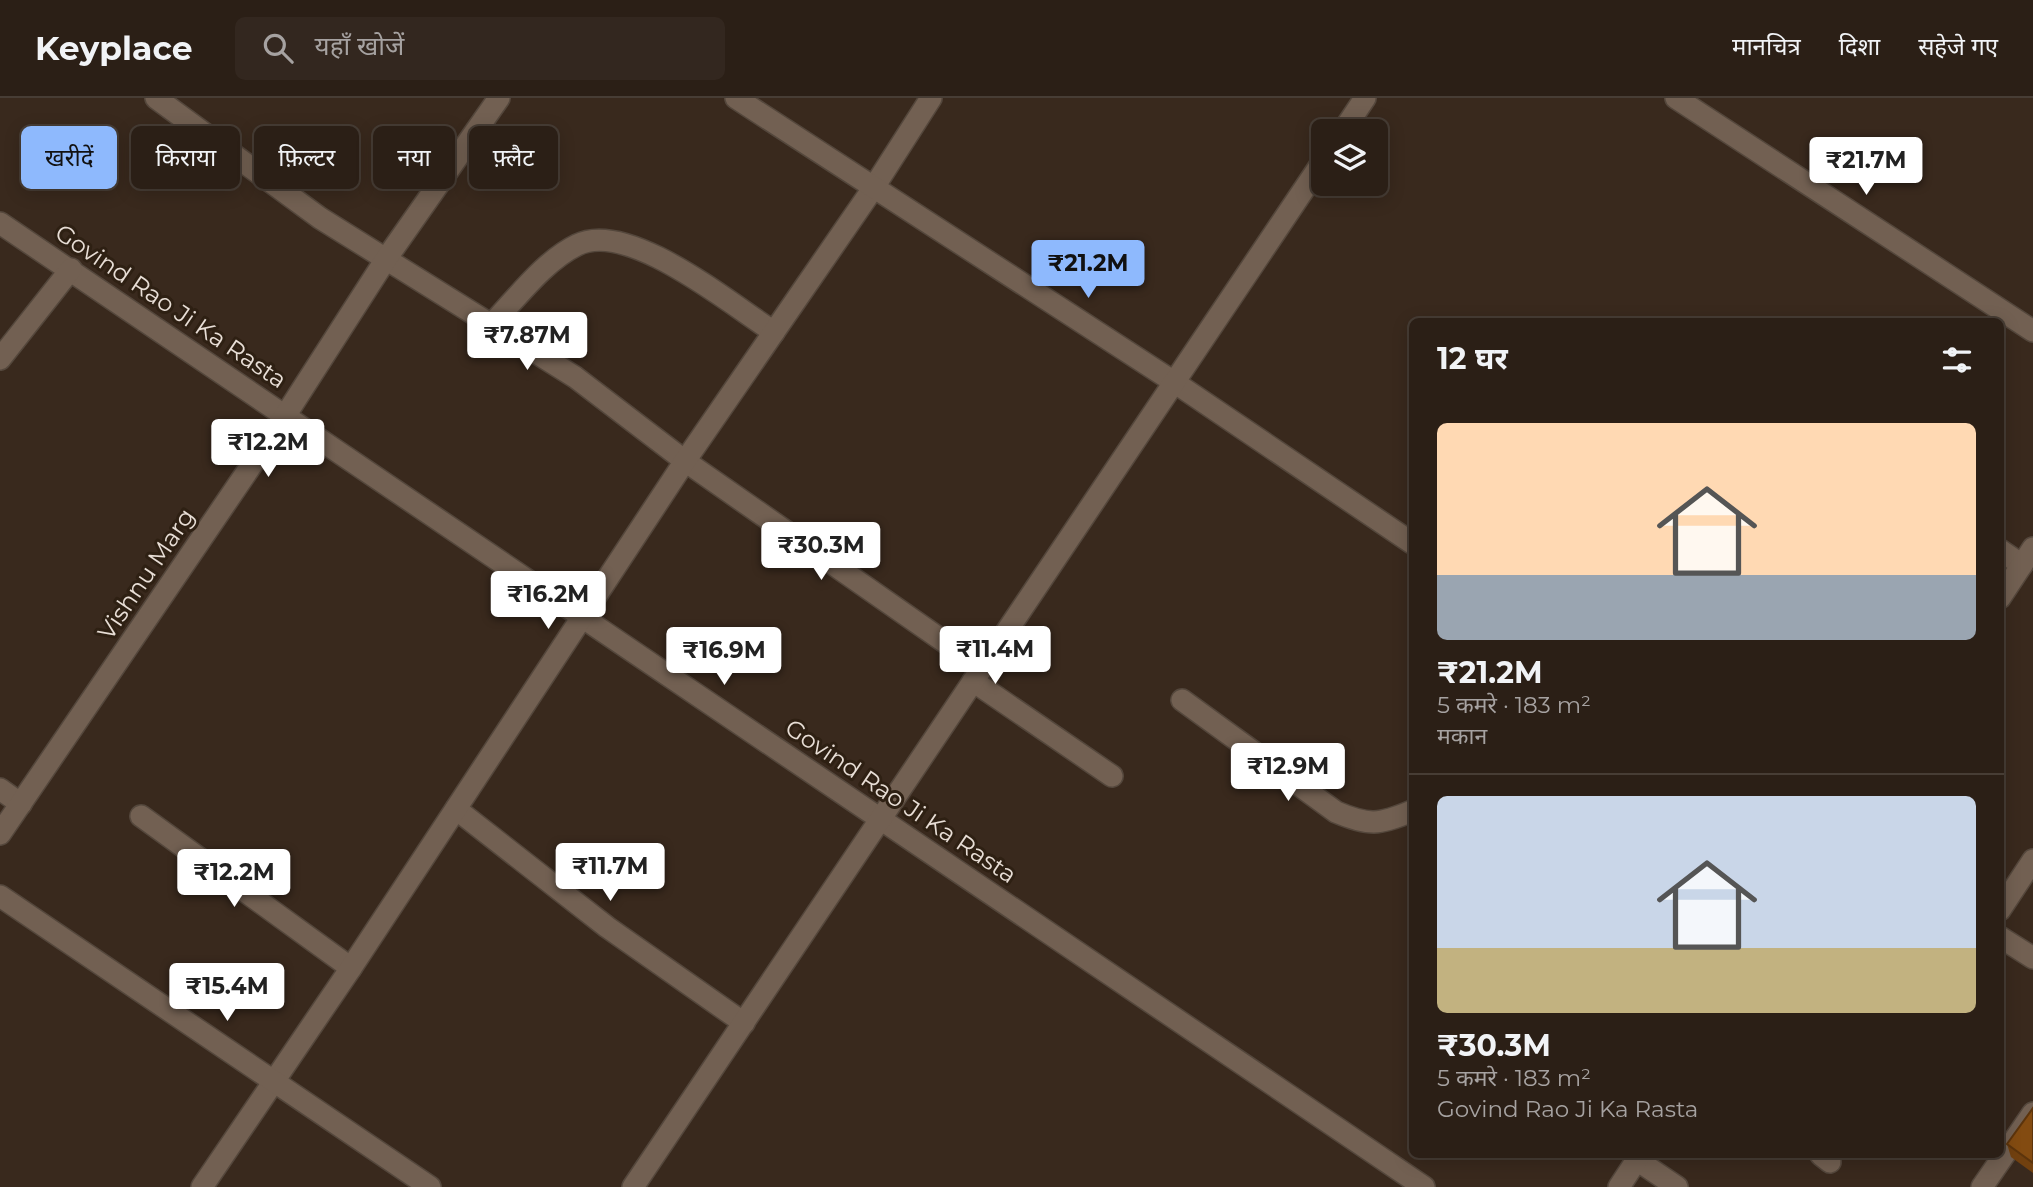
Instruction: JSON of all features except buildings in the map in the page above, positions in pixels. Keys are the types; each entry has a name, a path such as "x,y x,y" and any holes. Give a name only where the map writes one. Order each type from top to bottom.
{"street":[{"path":"156,98 320,218 575,377 1112,776"},
{"name":"Vishnu Marg","path":"0,834 285,416 386,259 499,98"},
{"path":"736,98 1174,382 1409,542"},
{"path":"202,1187 351,968 685,461 874,187 931,98"},
{"path":"1351,119 1365,98"},
{"path":"1676,98 2033,331"},
{"path":"633,1187 1311,179"},
{"name":"Govind Rao Ji Ka Rasta","path":"0,223 583,615 1424,1187"},
{"path":"491,325 545,269 576,245 601,238 625,242 652,253 774,332"},
{"path":"0,359 71,269"},
{"path":"2004,551 2027,556 2004,592"},
{"path":"1182,700 1336,812 1360,822 1382,823 1409,812"},
{"path":"0,789 21,804"},
{"path":"456,808 607,927 744,1023"},
{"path":"141,816 351,968"},
{"path":"2004,904 2033,860"},
{"path":"0,896 430,1187"},
{"path":"2004,940 2033,958"},
{"path":"2004,1156 2033,1114"},
{"path":"1619,1187 1638,1158 1677,1187"},
{"path":"1982,1187 2002,1158"}]}
